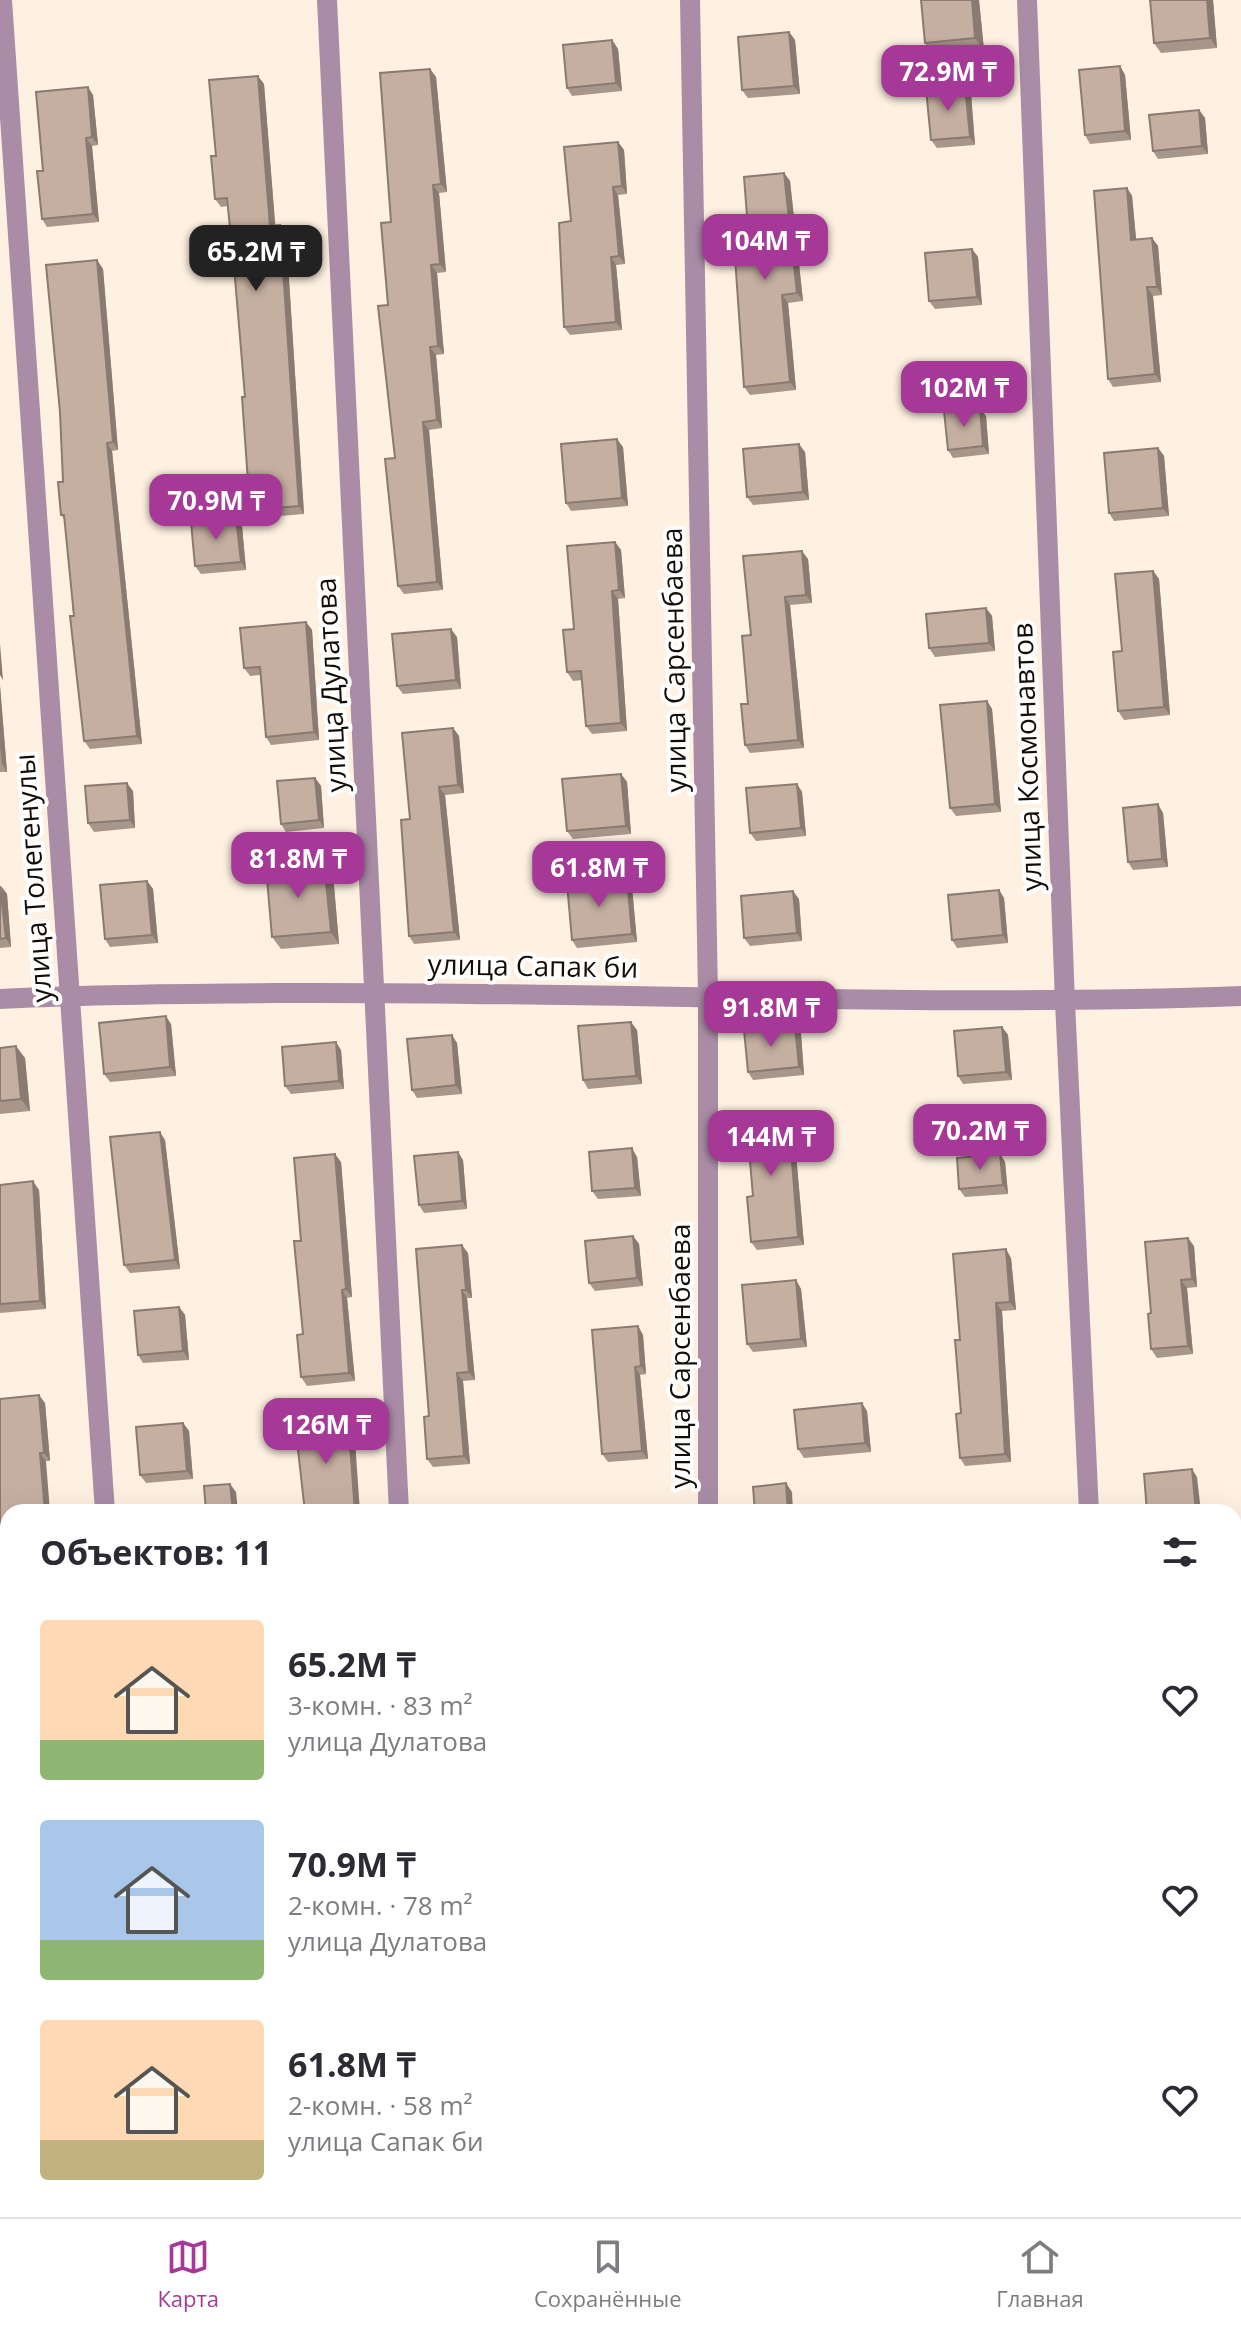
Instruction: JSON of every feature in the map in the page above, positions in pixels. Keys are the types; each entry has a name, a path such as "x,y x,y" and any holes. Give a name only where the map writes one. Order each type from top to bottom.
{"street":[{"name":"улица Толегенулы","path":"2,0 104,1504"},
{"name":"улица Дулатова","path":"327,0 399,1504"},
{"name":"улица Сарсенбаева","path":"690,0 708,996 708,1504"},
{"name":"улица Космонавтов","path":"1027,0 1065,1002 1089,1504"},
{"name":"улица Сапак би","path":"0,999 69,995 373,992 1065,1002 1241,996"}],"building":[{"path":"921,0 972,0 975,38 925,43"},
{"path":"1150,0 1207,0 1210,38 1154,43"},
{"path":"789,32 794,86 742,90 738,37"},
{"path":"612,40 616,83 567,88 563,45"},
{"path":"1120,66 1125,131 1085,135 1079,70"},
{"path":"430,69 441,184 433,185 440,264 431,265 438,346 430,347 437,420 423,422 437,582 398,586 385,459 395,458 378,306 388,305 381,223 391,222 380,73"},
{"path":"258,76 270,226 280,225 299,506 250,510 235,278 227,198 215,199 211,156 216,156 209,80"},
{"path":"965,86 970,137 931,140 926,89"},
{"path":"88,87 92,137 86,138 93,214 42,219 37,171 43,171 36,92"},
{"path":"1199,110 1202,146 1153,151 1149,115"},
{"path":"618,142 622,186 613,187 619,256 611,257 616,322 564,327 559,223 571,221 564,147"},
{"path":"784,173 797,293 782,295 790,382 744,387 735,257 750,255 744,177"},
{"path":"1127,188 1131,240 1152,238 1157,287 1147,287 1155,374 1108,379 1094,191"},
{"path":"972,249 977,297 929,301 925,253"},
{"path":"97,260 113,442 107,443 137,736 84,741 70,616 74,616 64,515 61,515 58,482 63,482 60,412 46,265"},
{"path":"980,408 983,446 948,450 944,411"},
{"path":"617,439 622,498 566,503 561,444"},
{"path":"799,444 803,492 747,497 743,449"},
{"path":"1158,448 1163,508 1109,513 1104,453"},
{"path":"236,518 241,562 195,566 191,522"},
{"path":"615,542 619,590 612,591 621,723 586,726 581,671 567,672 563,630 574,629 567,546"},
{"path":"802,551 806,595 785,597 798,740 745,745 741,704 748,704 742,636 751,635 743,556"},
{"path":"1153,571 1164,707 1118,711 1113,652 1122,651 1115,574"},
{"path":"986,608 989,643 929,648 926,614"},
{"path":"306,622 314,732 266,737 260,667 244,668 240,628"},
{"path":"451,629 456,680 397,686 392,634"},
{"path":"987,701 995,804 950,808 940,705"},
{"path":"453,728 458,785 439,787 454,932 409,936 401,820 410,819 402,733"},
{"path":"621,774 626,826 567,831 562,779"},
{"path":"315,778 319,820 281,824 277,781"},
{"path":"127,783 130,820 88,823 85,786"},
{"path":"797,784 801,828 750,833 746,788"},
{"path":"1158,804 1162,859 1128,862 1123,808"},
{"path":"324,862 331,932 272,937 266,867"},
{"path":"627,879 632,934 572,940 567,884"},
{"path":"147,881 152,935 105,939 100,885"},
{"path":"0,886 6,938 0,939"},
{"path":"999,890 1003,935 952,940 948,895"},
{"path":"793,891 797,933 744,938 741,896"},
{"path":"166,1016 170,1067 104,1074 99,1023"},
{"path":"631,1022 636,1076 583,1080 578,1026"},
{"path":"795,1026 799,1067 748,1072 744,1030"},
{"path":"1002,1027 1006,1072 958,1076 954,1031"},
{"path":"452,1035 456,1085 412,1090 407,1039"},
{"path":"336,1042 339,1081 285,1086 282,1047"},
{"path":"16,1046 21,1099 0,1101 0,1048"},
{"path":"788,1112 798,1237 751,1242 747,1197 753,1196 746,1116"},
{"path":"160,1132 175,1260 124,1265 110,1137"},
{"path":"632,1148 635,1188 592,1191 589,1152"},
{"path":"458,1152 462,1201 419,1205 414,1156"},
{"path":"335,1154 349,1373 301,1377 297,1335 303,1334 294,1241 301,1241 294,1158"},
{"path":"1000,1154 1003,1185 959,1189 957,1158"},
{"path":"33,1181 40,1301 0,1304 0,1185"},
{"path":"633,1236 637,1278 589,1283 585,1241"},
{"path":"1188,1238 1192,1279 1181,1280 1188,1346 1151,1349 1145,1242"},
{"path":"462,1245 466,1290 462,1290 469,1372 457,1373 464,1456 427,1459 424,1417 429,1416 416,1249"},
{"path":"1006,1249 1010,1302 996,1303 1005,1454 960,1458 956,1414 961,1413 955,1340 960,1340 953,1254"},
{"path":"796,1280 801,1339 747,1344 742,1285"},
{"path":"179,1307 183,1351 138,1355 134,1311"},
{"path":"638,1326 641,1366 635,1367 642,1451 602,1454 592,1330"},
{"path":"39,1395 44,1504 0,1504 0,1399"},
{"path":"862,1403 865,1443 798,1449 794,1410"},
{"path":"348,1418 354,1504 304,1504 295,1423"},
{"path":"183,1423 187,1471 140,1475 136,1427"},
{"path":"1192,1469 1195,1504 1146,1504 1144,1474"},
{"path":"786,1483 787,1504 754,1504 753,1487"},
{"path":"230,1484 232,1504 205,1504 204,1486"}]}
